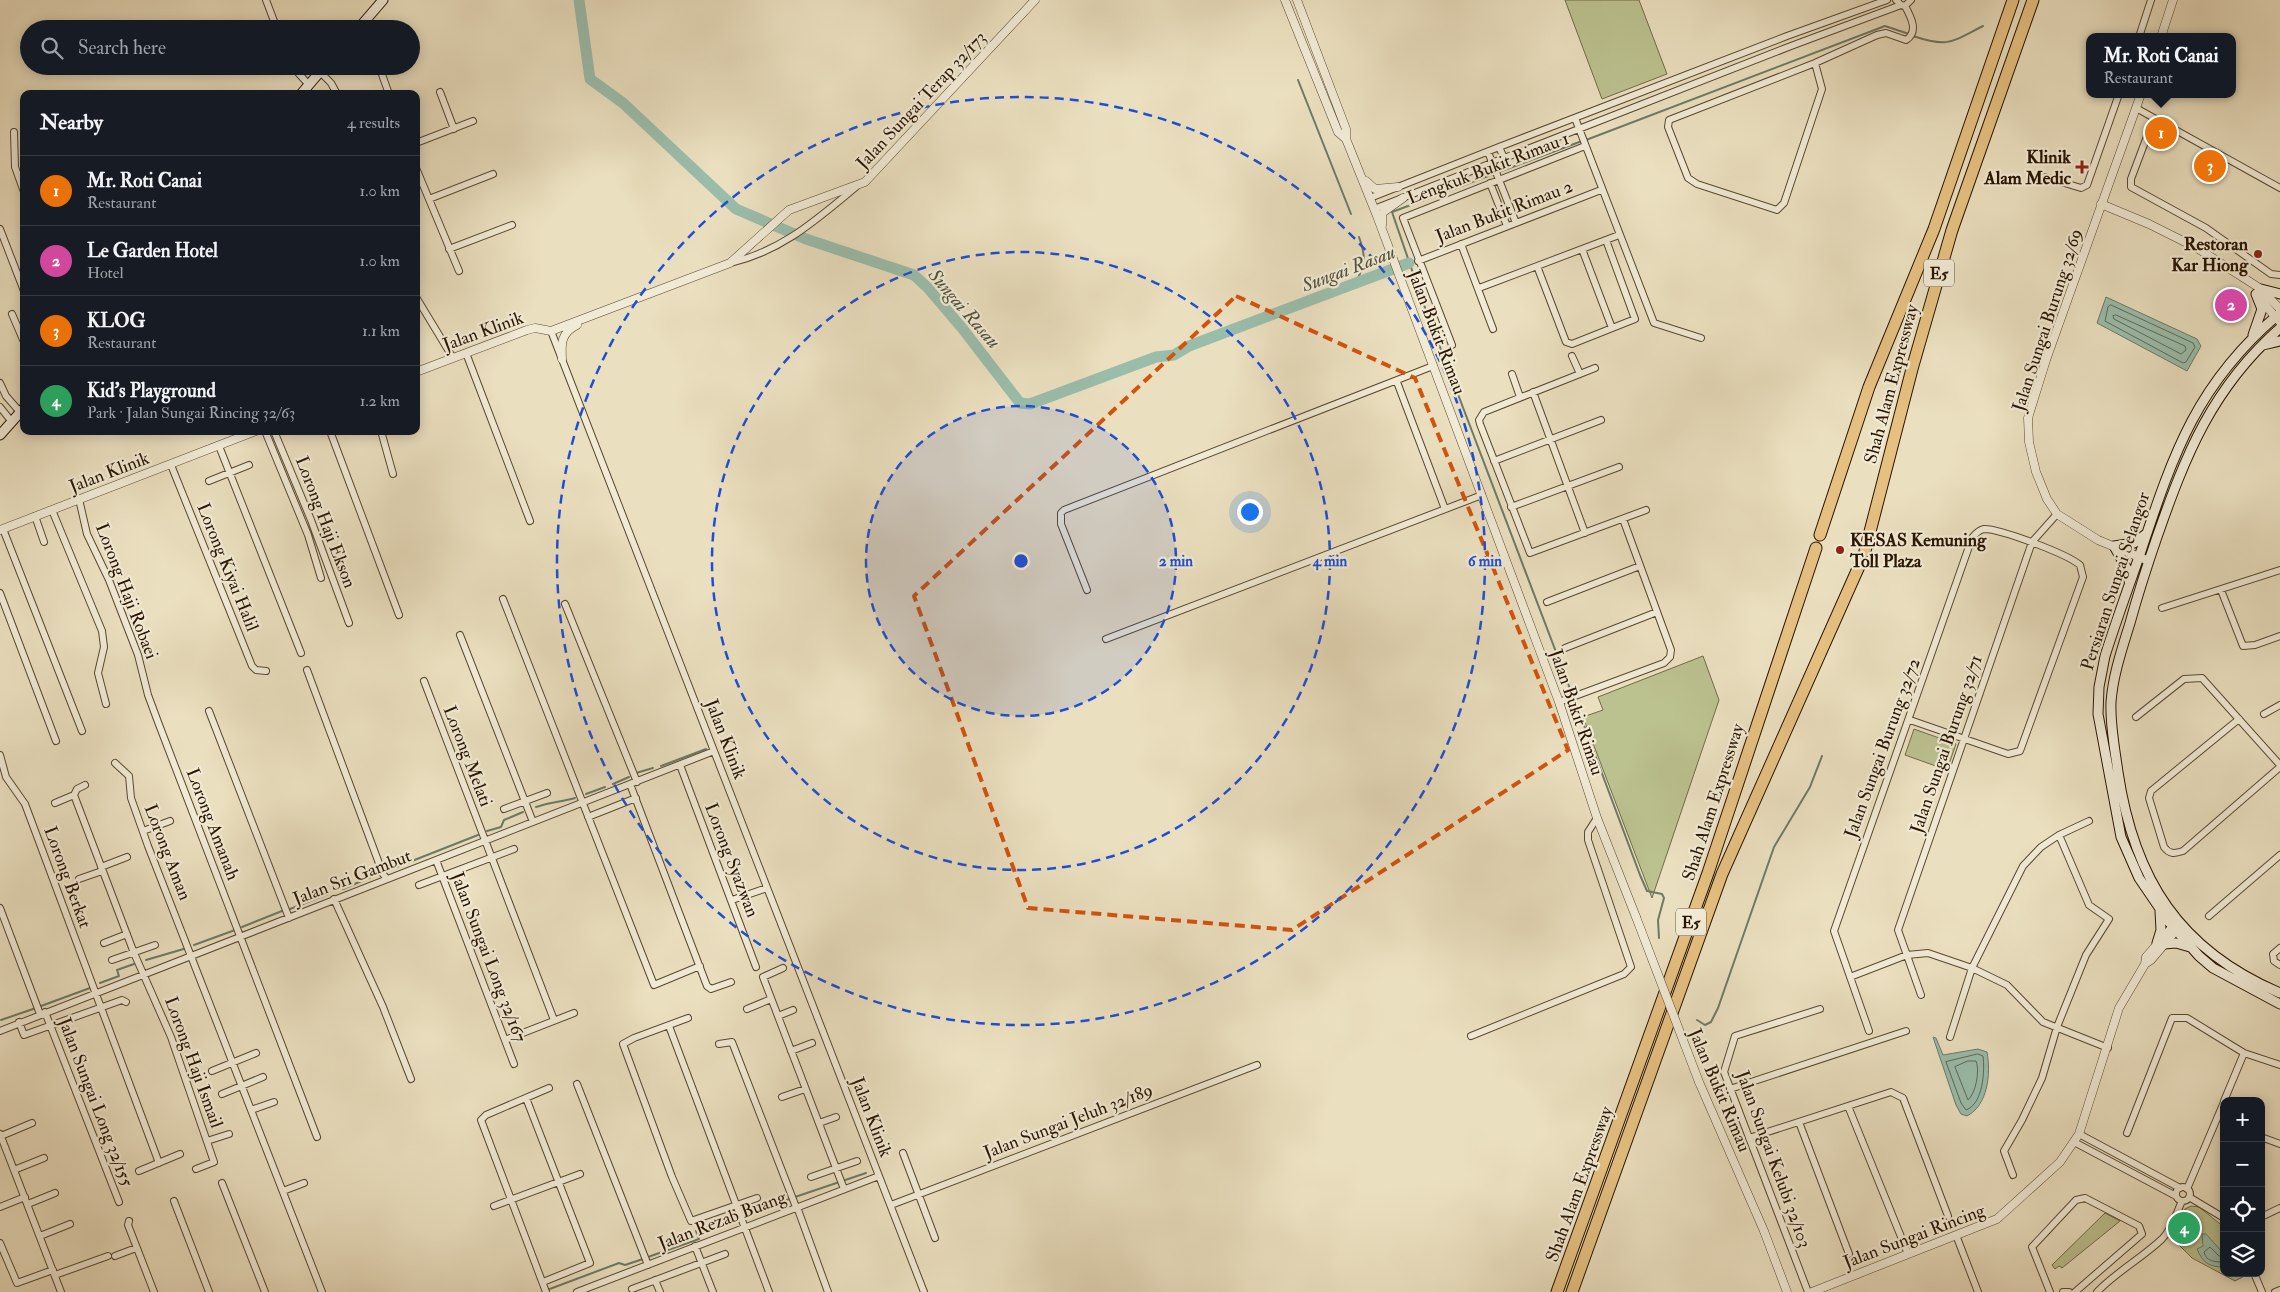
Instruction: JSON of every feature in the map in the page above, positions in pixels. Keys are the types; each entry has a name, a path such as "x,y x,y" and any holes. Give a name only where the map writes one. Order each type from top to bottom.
{"highway":[{"name":"Shah Alam Expressway","path":"1820,535 1870,387 1934,229 2013,0"},
{"name":"Shah Alam Expressway","path":"1865,551 1912,369 1952,230 2033,0"},
{"name":"Shah Alam Expressway","path":"1557,1292 1708,873 1816,548"},
{"name":"Shah Alam Expressway","path":"1572,1292 1722,874 1860,564"}],"main road":[{"path":"366,20 383,0"},
{"path":"304,90 317,75"},
{"path":"2252,338 2262,309 2258,292 2280,294"},
{"name":"Persiaran Sungai Selangor","path":"2279,315 2252,338 2214,382 2191,419 2174,457 2146,534 2105,656 2099,687 2098,714 2121,838 2139,878 2160,910 2217,959 2280,1004"},
{"name":"Persiaran Sungai Selangor","path":"2280,328 2260,346 2219,396 2201,426 2168,505 2116,666 2112,715 2122,797 2130,833 2156,890 2190,947 2213,968 2265,992 2280,993"},
{"path":"2260,346 2280,341"},
{"path":"0,435 20,412"},
{"path":"2129,584 2127,569 2114,546 2134,543 2146,534"},
{"path":"2160,910 2160,943 2176,943 2190,947"}],"street":[{"path":"266,0 274,20"},
{"name":"Jalan Sungai Terap 32/173","path":"551,331 730,262 789,210 856,187 865,182 898,149 1034,0"},
{"name":"Jalan Bukit Rimau","path":"1285,0 1338,132 1346,139"},
{"name":"Jalan Bukit Rimau","path":"1297,0 1346,129 1346,139 1383,232 1560,702 1597,818 1699,1082 1764,1231 1787,1292"},
{"path":"1370,198 1887,0"},
{"path":"1374,209 1493,165 1504,158 1582,139 1911,0"},
{"path":"2140,33 2151,0"},
{"path":"2162,33 2173,0"},
{"path":"1815,63 1822,89 1780,209 1776,210 1765,207 1697,184 1688,178 1668,127 1669,120 1815,63 1882,33 1902,40 1911,35 1912,21 1901,4"},
{"path":"300,75 309,84"},
{"path":"326,75 335,90"},
{"path":"382,75 388,90"},
{"path":"440,92 454,129"},
{"path":"2045,177 2080,188 2086,185 2118,98"},
{"name":"Jalan Sungai Burung 32/69","path":"2140,98 2101,204 2028,418 2029,442 2036,472 2047,499 2057,514 2072,525 2149,561"},
{"path":"2136,108 2280,188"},
{"path":"1575,118 1601,190 1654,323 1701,338"},
{"path":"2154,118 2132,178 2131,187 2206,228 2271,274 2280,275"},
{"path":"420,142 473,122"},
{"path":"14,132 15,167 20,181"},
{"name":"Lengkuk Bukit Rimau 1","path":"1418,261 1403,218 1490,183 1498,177 1582,139"},
{"path":"1500,147 1504,158"},
{"path":"1488,152 1516,222"},
{"path":"1355,162 1371,187 1375,189 1398,187"},
{"path":"429,199 493,174"},
{"path":"420,178 459,271"},
{"path":"1490,183 1507,226"},
{"path":"730,262 748,258 789,240 856,187"},
{"name":"Jalan Bukit Rimau 2","path":"1418,261 1601,190"},
{"path":"1383,232 1382,213 1403,198"},
{"path":"2101,204 2149,224 2197,248 2248,283 2279,315"},
{"path":"449,249 512,225"},
{"path":"0,229 20,281"},
{"path":"1479,288 1619,235"},
{"path":"1537,266 1568,344 1612,328 1633,320 1635,317 1606,240"},
{"path":"1461,244 1493,329"},
{"path":"1582,249 1612,328"},
{"path":"1418,261 1452,345"},
{"path":"420,304 453,358"},
{"path":"562,360 562,339 564,333 598,313"},
{"path":"12,314 20,333"},
{"name":"Jalan Klinik","path":"420,370 528,330 535,328 551,331 924,1292"},
{"path":"466,353 530,520"},
{"path":"1572,356 1580,374"},
{"path":"1087,590 1061,524 1061,513 1064,510 1397,382 1433,366"},
{"path":"1595,368 1484,412 1480,415 1480,424 1530,553 1646,510"},
{"path":"1512,374 1520,397"},
{"path":"1397,382 1445,509"},
{"path":"0,383 6,396 20,408"},
{"path":"1533,392 1586,533"},
{"path":"0,407 12,422"},
{"path":"1494,461 1601,420"},
{"name":"Jalan Klinik","path":"2,530 171,465 241,435"},
{"path":"267,435 308,535 321,578"},
{"name":"Lorong Haji Ekson","path":"276,435 311,520 349,623"},
{"path":"332,435 400,615"},
{"path":"382,435 393,474"},
{"path":"218,446 301,653"},
{"name":"Lorong Kiyai Halil","path":"171,465 252,666 256,670 266,672"},
{"path":"209,481 248,465"},
{"path":"1511,507 1619,467"},
{"path":"1106,639 1482,494"},
{"name":"Lorong Haji Robaei","path":"79,499 87,534 109,580 135,647 158,723"},
{"path":"52,510 102,631 104,647 98,673 106,704"},
{"path":"2032,542 2057,514"},
{"path":"35,516 44,542"},
{"path":"1560,702 1667,660 1670,650 1658,612 1623,519"},
{"name":"Jalan Sungai Burung 32/72","path":"1869,1031 1834,930 1975,533 1985,529 2032,542 2076,562 2083,571 2020,751 2008,754 1963,740"},
{"path":"2,530 82,731"},
{"name":"Jalan Sungai Burung 32/71","path":"1921,994 1898,930 2032,542"},
{"path":"1547,602 1640,566"},
{"path":"2162,608 2280,570"},
{"path":"2221,590 2243,646 2280,636"},
{"path":"0,593 56,740"},
{"path":"503,600 654,985 700,966"},
{"path":"565,604 634,783 636,798 707,986 711,989 731,982"},
{"path":"1564,648 1658,612"},
{"path":"460,635 533,822"},
{"path":"307,670 383,874 387,879"},
{"path":"2136,717 2184,679 2202,678 2239,719 2280,766 2183,851 2176,853 2168,852 2164,847 2149,798 2151,791 2239,719"},
{"name":"Lorong Melati","path":"424,681 484,842 554,1020"},
{"path":"2264,714 2280,705"},
{"path":"209,711 289,918"},
{"path":"1910,720 1963,740"},
{"name":"Lorong Amanah","path":"158,723 317,1137"},
{"name":"Jalan Sri Gambut","path":"0,1030 714,751"},
{"name":"Lorong Berkat","path":"0,755 3,778 25,804 159,1163"},
{"name":"Lorong Aman","path":"115,763 129,776 129,788 143,831 322,1292"},
{"name":"Lorong Syazwan","path":"680,765 756,966"},
{"path":"55,803 74,795 77,789 85,785"},
{"path":"504,809 547,793"},
{"name":"Lorong Haji Ismail","path":"74,795 134,953 171,1037 214,1162 196,1169"},
{"path":"588,817 636,798"},
{"path":"1471,1036 1624,974 1631,966 1588,840 1588,832 1597,818"},
{"path":"143,831 170,821"},
{"path":"1950,1037 1972,968 2023,866 2041,847 2059,835 2089,821"},
{"path":"2012,1176 2004,1151 2022,1120 2042,1078 2056,1027 2086,955 2109,919 2089,905 2059,835"},
{"path":"419,885 514,849"},
{"path":"2209,916 2280,855"},
{"path":"80,879 127,857"},
{"name":"Jalan Sungai Long 32/167","path":"436,860 514,1064"},
{"path":"732,900 767,888"},
{"path":"334,899 365,972 383,1007 411,1079"},
{"name":"Jalan Sungai Long 32/155","path":"0,908 43,1013 51,1026 118,1202"},
{"name":"Jalan Sungai Rincing","path":"1812,1292 1997,1219 2060,1162 2079,1134 2120,1008 2145,964 2151,960 2160,943 2177,925"},
{"path":"104,943 127,934"},
{"path":"112,960 155,945"},
{"path":"2280,948 2273,954 2274,961 2280,964"},
{"path":"1850,976 1907,955 1928,953 1972,968 2008,985 2043,1022 2108,1048"},
{"path":"783,968 763,977 840,1179"},
{"path":"747,1009 771,999"},
{"path":"19,1022 24,1035 122,1000 126,1002"},
{"name":"Jalan Sungai Kelubi 32/103","path":"1808,1292 1724,1072 1735,1036 1820,1009"},
{"path":"778,1016 793,1010"},
{"path":"505,1040 574,1012"},
{"path":"688,1018 623,1044 672,1177 692,1221 757,1198"},
{"path":"2127,1133 2172,1018 2187,1018 2244,1053 2280,1065"},
{"path":"669,1026 769,1292"},
{"path":"1730,1089 1906,1031"},
{"path":"720,1044 732,1042 828,1292"},
{"path":"791,1051 812,1043"},
{"path":"212,1071 256,1053"},
{"path":"2226,1097 2244,1053"},
{"name":"Jalan Sungai Jeluh 32/189","path":"890,1206 1257,1064"},
{"path":"222,1094 264,1077"},
{"path":"577,1084 645,1258"},
{"path":"526,1098 590,1263 544,1287 481,1120 486,1115 548,1088"},
{"path":"782,1097 805,1089"},
{"path":"1749,1138 1892,1092 1903,1098 1948,1216"},
{"path":"252,1110 274,1102"},
{"path":"1848,1106 1908,1254"},
{"path":"2176,1196 2183,1188 2220,1110"},
{"path":"819,1124 836,1117"},
{"path":"1799,1122 1849,1254"},
{"path":"2215,1122 2220,1124"},
{"path":"32,1123 0,1135 61,1292"},
{"path":"207,1142 229,1134"},
{"path":"2079,1134 2183,1188 2189,1197 2220,1216"},
{"path":"2265,1138 2280,1144"},
{"path":"2074,1142 2176,1196 2182,1201"},
{"path":"903,1153 935,1238"},
{"path":"139,1171 180,1154"},
{"path":"14,1170 44,1158"},
{"path":"2122,1167 2126,1160"},
{"path":"840,1179 857,1161"},
{"path":"494,1206 580,1174"},
{"name":"Jalan Rezab Buang","path":"577,1292 645,1258 695,1246 746,1227 840,1179 879,1176"},
{"path":"811,1177 840,1179"},
{"path":"222,1183 266,1292"},
{"path":"283,1191 304,1183"},
{"path":"28,1204 55,1193"},
{"path":"0,1207 24,1196"},
{"path":"2097,1292 2129,1263 2161,1239 2171,1226 2182,1201 2189,1197"},
{"path":"2050,1292 2032,1247 2076,1200 2085,1198 2139,1226 2142,1234 2075,1292"},
{"path":"174,1201 209,1292"},
{"path":"2265,1215 2280,1208"},
{"path":"129,1220 128,1225 154,1292"},
{"path":"40,1236 70,1224"},
{"path":"1956,1235 1978,1292"},
{"path":"0,1243 17,1283 136,1248"},
{"path":"695,1246 713,1292"},
{"path":"632,1289 725,1254"},
{"path":"2256,1277 2262,1292"},
{"path":"655,1280 660,1292"},
{"path":"2276,1292 2280,1290"},
{"path":"2063,1292 2069,1292"}],"highlighted area":[{"path":"1236,296 1415,378 1568,750 1292,930 1028,908 914,596"}],"shaded area":[{"path":"1565,0 1639,0 1667,74 1602,99"},
{"path":"1703,656 1719,700 1652,898 1583,717 1603,710 1598,697"},
{"path":"1914,729 1956,744 1947,770 1905,755"},
{"path":"2191,1206 2199,1207 2220,1224 2220,1273 2192,1258 2169,1235 2185,1209"},
{"path":"2105,1213 2120,1221 2062,1268 2059,1266 2055,1269 2052,1265"},
{"path":"2228,1277 2242,1277 2235,1281"}],"water":[{"path":"2106,297 2197,339 2201,346 2187,371 2097,323"},
{"path":"1933,1037 1936,1038 1943,1055 1978,1049 1987,1052 1989,1070 1984,1097 1974,1111 1967,1116 1961,1114 1956,1105"},
{"path":"2202,1234 2206,1234 2220,1250 2220,1267 2210,1265 2202,1258 2197,1249 2203,1246"}],"waterway":[{"name":"Sungai Rasau","path":"579,0 590,79 623,103 736,209 806,239 914,275 928,288 962,328 1020,403 1030,404 1156,357 1174,355 1189,346 1409,263"},
{"path":"1586,140 1885,26 1909,34"},
{"path":"1913,36 1935,42 1950,42 1983,26"},
{"path":"1298,80 1351,214"},
{"path":"1572,694 1424,305 1392,212 1582,141"},
{"path":"1356,284 1364,261 1359,237"},
{"path":"1576,704 1647,891 1662,894 1664,898 1658,920 1659,938"},
{"path":"661,766 706,749"},
{"path":"1697,1020 1705,1025 1711,1022 1718,1008 1774,847 1810,787 1822,756"},
{"path":"636,773 653,768"},
{"path":"613,784 629,777"},
{"path":"586,794 605,787"},
{"path":"536,807 575,798"},
{"path":"487,831 501,827 504,820 523,812"},
{"path":"389,870 478,835"},
{"path":"343,889 380,873"},
{"path":"290,909 328,894"},
{"path":"242,927 282,911"},
{"path":"194,945 235,930"},
{"path":"146,960 187,948"},
{"path":"100,983 119,976 117,970 134,964"},
{"path":"41,1006 90,988"},
{"path":"1,1020 36,1008"},
{"path":"795,1197 866,1173"},
{"path":"749,1211 790,1199"},
{"path":"648,1257 699,1239 696,1231 736,1216"},
{"path":"547,1290 619,1263 625,1265 643,1259"}],"place":[{"name":"Mr. Roti Canai","path":"2161,133"},
{"name":"KLOG","path":"2210,166"},
{"name":"Klinik Alam Medic","path":"2082,167"},
{"name":"Restoran Kar Hiong","path":"2258,254"},
{"name":"Le Garden Hotel","path":"2231,305"},
{"name":"KESAS Kemuning Toll Plaza","path":"1840,550"},
{"name":"Kid's Playground","path":"2184,1228"}]}
